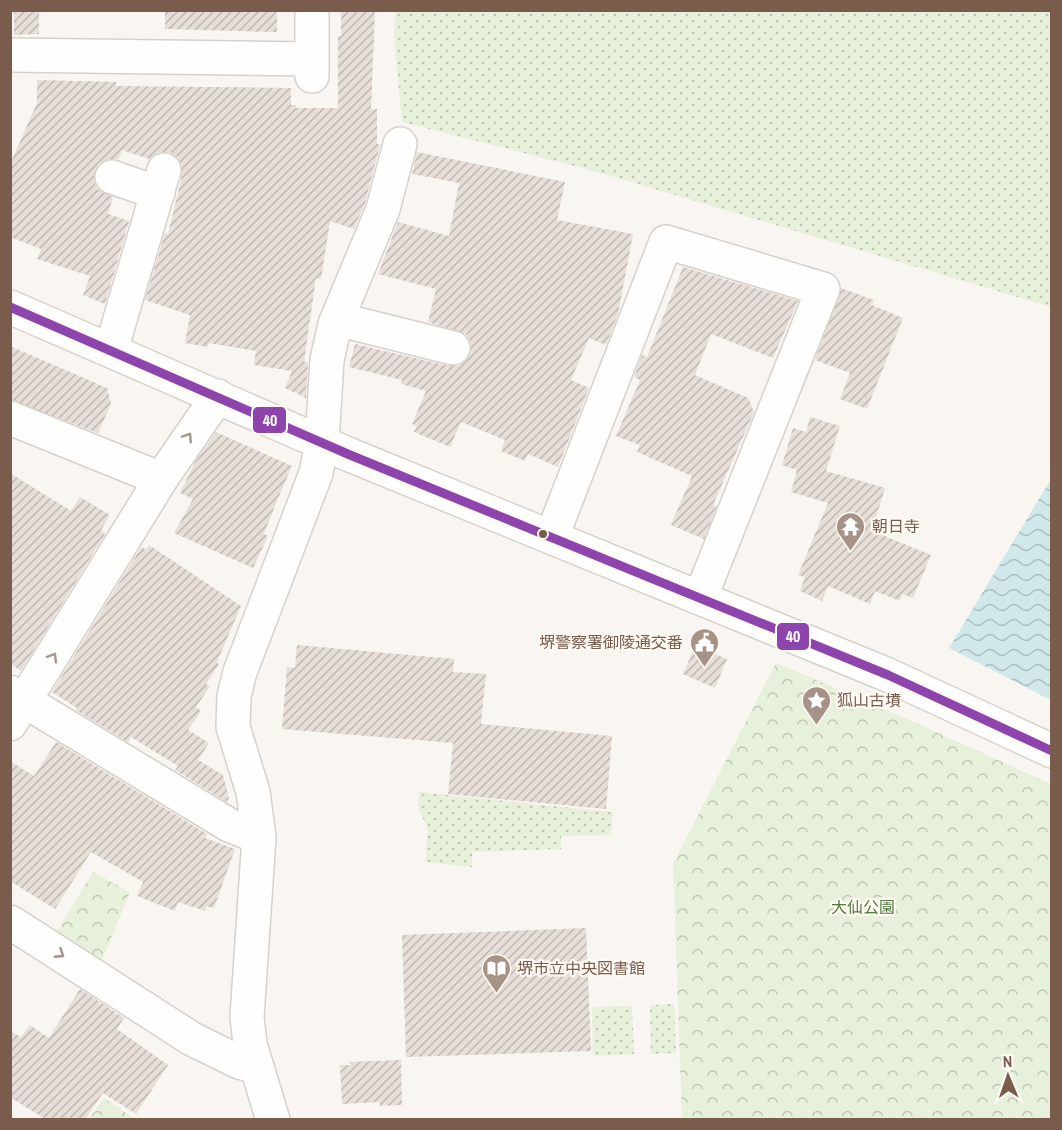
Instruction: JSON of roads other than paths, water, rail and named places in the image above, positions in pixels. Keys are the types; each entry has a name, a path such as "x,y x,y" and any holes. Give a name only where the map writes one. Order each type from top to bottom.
{"street":[{"path":"10,55 312,68 312,10"},
{"path":"273,1119 250,1044 247,1017 259,837 254,792 233,727 234,696 240,672 316,473 322,442 327,360 337,319 383,209 400,144"},
{"path":"111,350 161,182 112,177"},
{"path":"552,536 666,242 823,289 701,596"},
{"path":"10,307 322,442 701,596 888,675 1052,751"},
{"path":"337,319 453,348"},
{"path":"218,396 161,479 16,706 228,825 259,837"},
{"path":"10,418 161,479"},
{"path":"10,922 192,1039 239,1062 257,1067"}],"water":[{"path":"1051,479 1051,700 949,648"}],"place":[{"name":"朝日寺","path":"851,552"},
{"name":"堺警察署御陵通交番","path":"704,668"},
{"name":"狐山古墳","path":"816,726"},
{"name":"堺市立中央図書館","path":"496,994"}],"park label":[{"name":"大仙公園","path":"863,907"}]}
